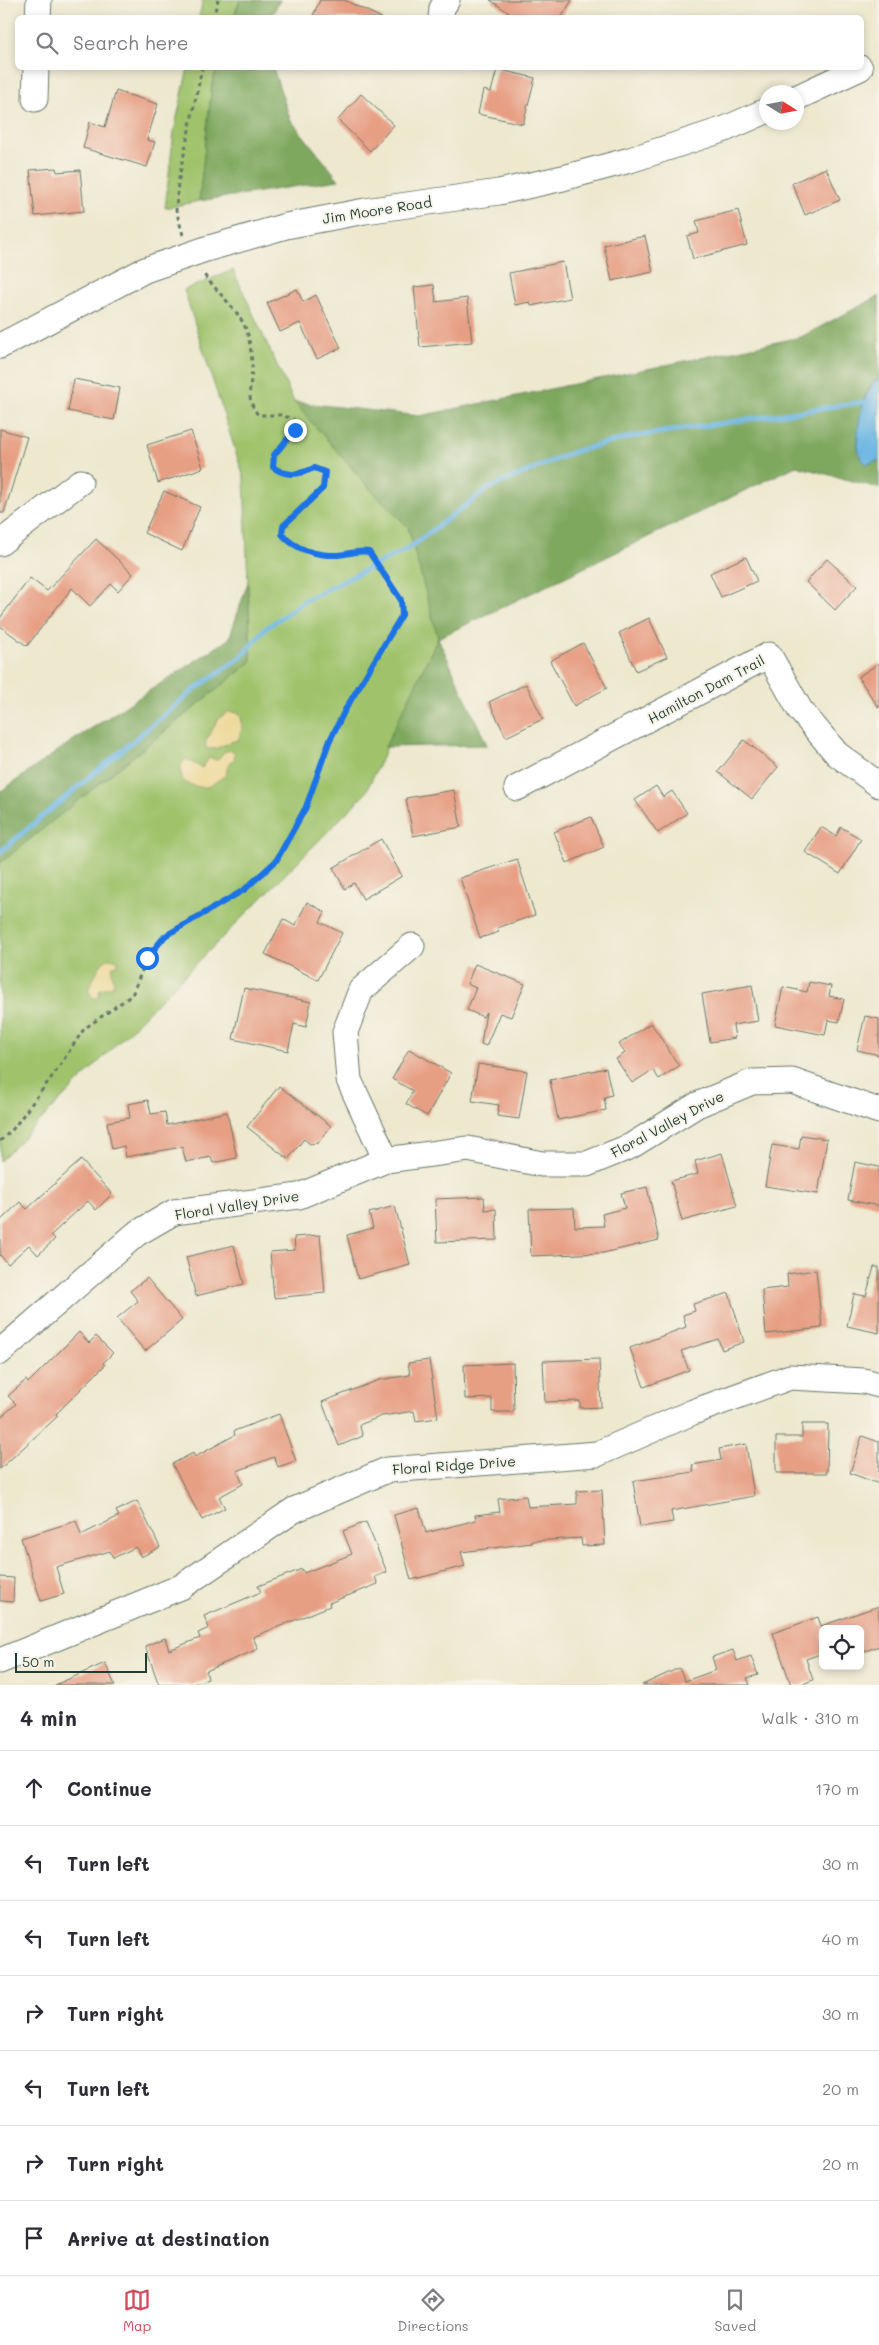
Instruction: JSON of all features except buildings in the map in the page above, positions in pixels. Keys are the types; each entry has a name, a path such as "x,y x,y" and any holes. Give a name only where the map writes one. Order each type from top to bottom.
{"street":[{"path":"38,15 39,0"},
{"path":"441,15 442,8 448,0"},
{"path":"864,65 879,57"},
{"path":"35,99 36,70"},
{"path":"804,94 855,70"},
{"name":"Jim Moore Road","path":"0,346 145,270 206,250 286,226 365,211 500,192 563,178 630,160 715,132 759,114"},
{"path":"0,543 80,482"},
{"name":"Hamilton Dam Trail","path":"517,788 769,655 800,710 837,754 879,785"},
{"path":"386,1160 349,1080 345,1032 361,990 412,946"},
{"name":"Floral Valley Drive","path":"0,1352 136,1234 174,1212 300,1196 386,1160 468,1149 542,1164 587,1164 631,1146 697,1105 752,1082 792,1081 879,1111"},
{"name":"Floral Ridge Drive","path":"0,1661 181,1587 294,1510 387,1470 598,1454 693,1412 790,1377 864,1381 879,1386"}],"path":[{"path":"214,15 218,0"},
{"path":"185,240 176,210 178,183 202,70"},
{"path":"0,1141 12,1130 54,1074 84,1029 132,994 147,958 165,936 244,890 276,861 306,807 329,742 345,710 402,615 401,600 369,552 358,550 339,555 304,550 289,543 282,534 283,526 323,488 325,472 314,468 299,474 281,473 273,467 274,455 295,430 293,419 281,415 258,415 252,406 248,387 252,367 248,334 235,313 202,273"}],"green space":[{"path":"203,0 240,0 235,15 199,15"},
{"path":"240,0 280,0 272,15 235,15"},
{"path":"188,70 216,70 212,84 199,201 165,208 174,131"},
{"path":"216,70 274,70 290,119 339,180 199,201 212,84"},
{"path":"233,270 294,402 373,492 408,526 438,638 365,794 0,1161 0,863 251,662 244,478 184,290"},
{"path":"879,296 879,379 872,384 863,402 859,425 858,455 867,464 879,460 879,488 796,466 438,638 408,527 373,492 294,402 420,416 801,337"},
{"path":"248,582 251,662 0,863 0,792 72,741 229,639"},
{"path":"438,638 487,745 385,747"}],"sand":[{"path":"228,712 238,713 242,720 242,730 238,740 207,749 205,743 219,718"},
{"path":"231,750 235,753 234,759 228,765 226,775 207,787 198,787 184,782 181,770 185,759 202,768 209,758 217,760 224,752"},
{"path":"107,959 118,960 118,965 113,966 112,969 113,986 100,989 98,998 93,998 88,990 100,966"}],"water":[{"path":"879,379 879,460 867,464 861,458 858,448 859,422 867,395"}],"waterway":[{"path":"0,852 194,690 241,657 265,629 304,601 409,548 489,488 573,452 631,437 863,402"}],"route":[{"path":"147,958 165,936 244,890 276,861 306,807 329,742 345,710 360,683 384,648 402,615 401,600 369,552 358,550 339,555 304,550 289,543 282,534 283,526 289,519 310,502 323,488 325,472 314,468 299,474 281,473 273,467 274,455 295,430"}]}
